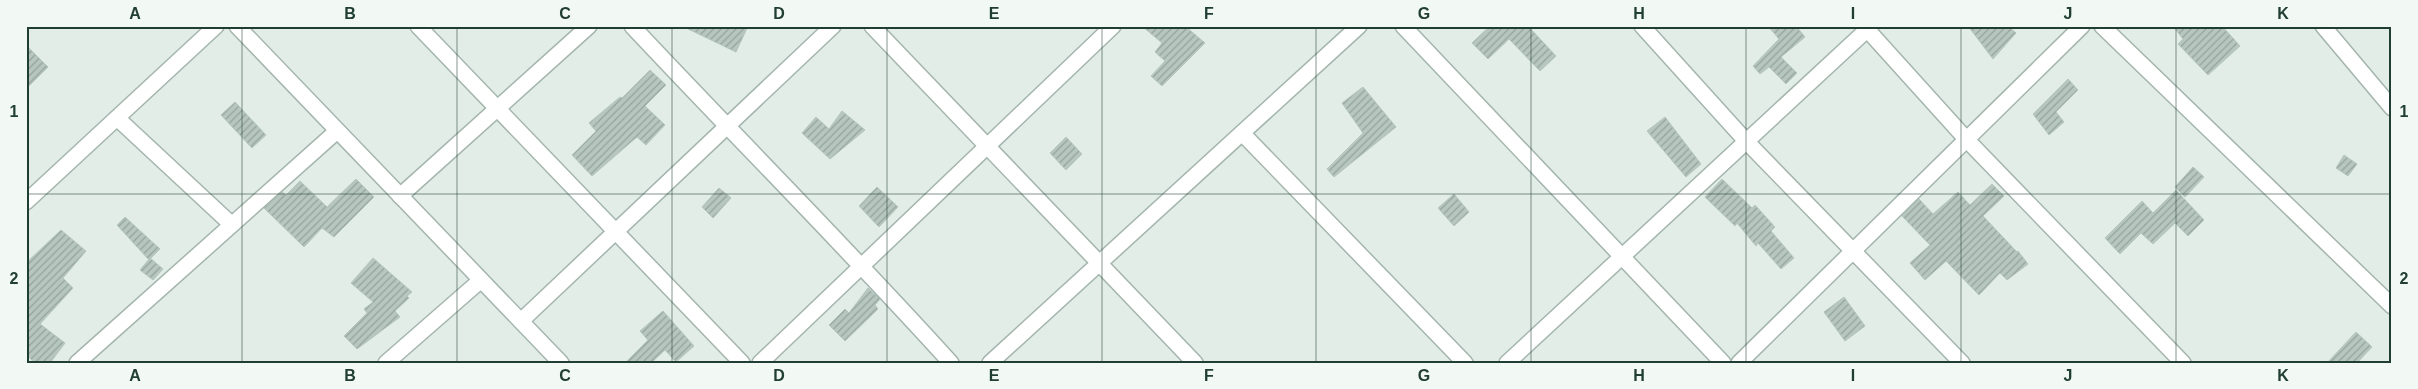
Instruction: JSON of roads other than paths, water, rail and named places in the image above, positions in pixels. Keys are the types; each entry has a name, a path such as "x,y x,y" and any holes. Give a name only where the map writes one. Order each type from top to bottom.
{"street":[{"path":"26,202 216,26"},
{"path":"237,26 561,363"},
{"path":"418,26 742,363"},
{"path":"400,196 589,26"},
{"path":"632,26 726,127 862,265 951,363"},
{"path":"521,321 833,26"},
{"path":"872,26 1195,363"},
{"path":"990,363 1359,26"},
{"path":"1403,26 1723,363"},
{"path":"1642,26 1746,141 1962,363"},
{"path":"1740,363 2082,26"},
{"path":"2102,26 2392,306"},
{"path":"2323,26 2392,108"},
{"path":"1507,363 1867,27 1967,140 2183,363"},
{"path":"760,363 987,146 1103,30"},
{"path":"117,118 231,224"},
{"path":"77,363 231,224 338,131"},
{"path":"1242,133 1466,363"},
{"path":"386,363 481,280"}]}
